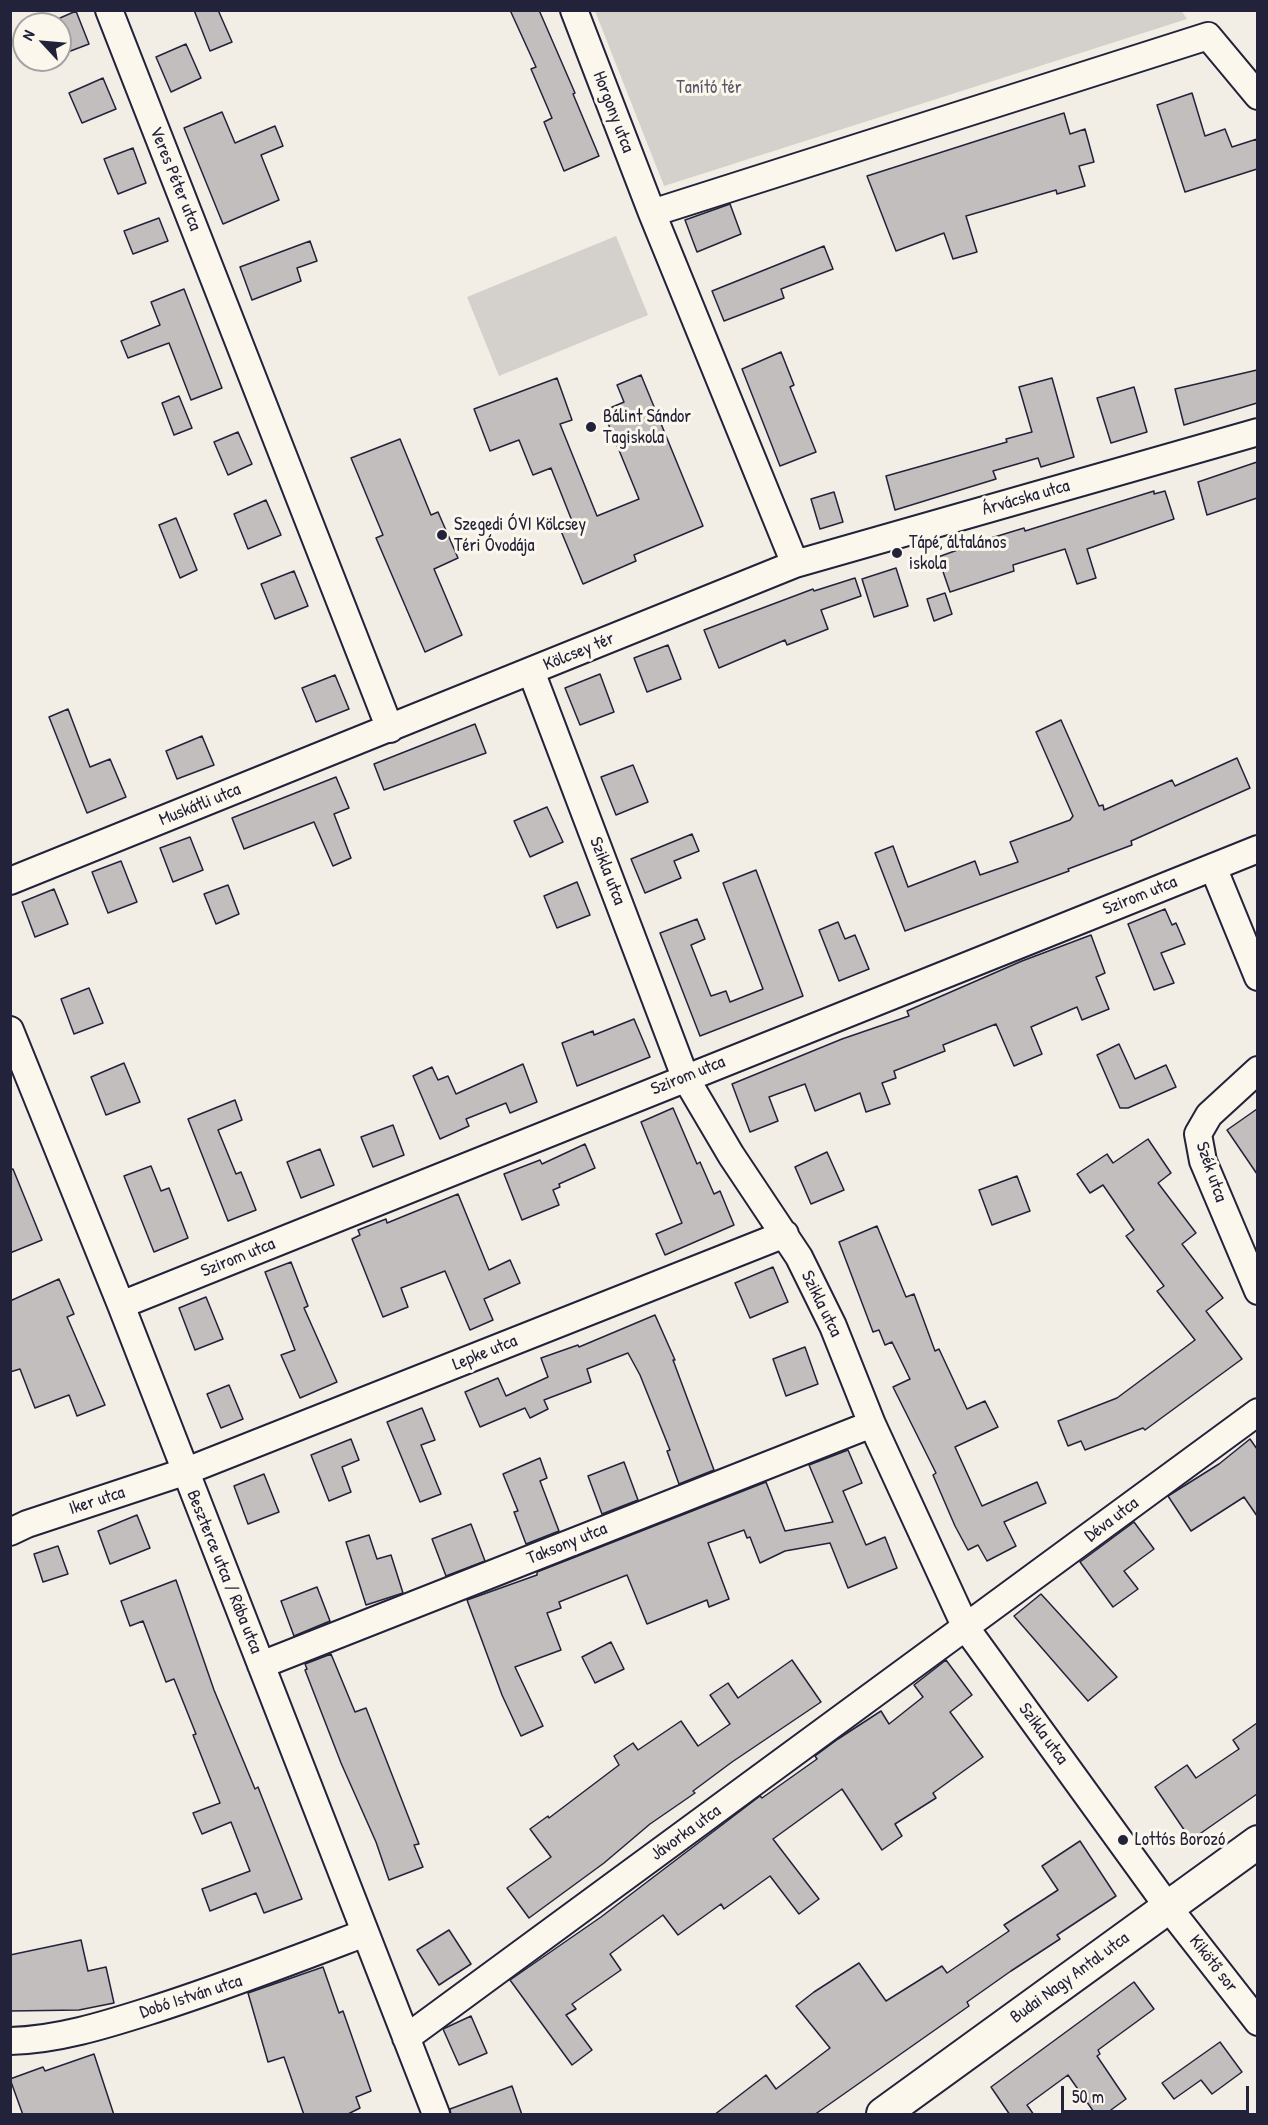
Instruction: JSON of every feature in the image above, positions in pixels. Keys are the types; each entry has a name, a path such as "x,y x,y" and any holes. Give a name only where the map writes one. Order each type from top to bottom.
{"main road":[{"name":"Budai Nagy Antal utca","path":"883,2115 1257,1842"}],"street":[{"name":"Veres Péter utca","path":"109,10 390,729"},
{"name":"Horgony utca","path":"574,10 652,213"},
{"path":"795,564 652,213 1208,36 1257,96"},
{"name":"Árvácska utca","path":"795,564 1257,432"},
{"name":"Kölcsey tér","path":"390,729 795,564"},
{"name":"Szikla utca","path":"531,671 685,1077 731,1155 785,1234 833,1326 872,1424 966,1628 1168,1907"},
{"name":"Muskátli utca","path":"10,881 390,729"},
{"name":"Szirom utca","path":"121,1305 1257,849"},
{"path":"1213,867 1257,977"},
{"name":"Beszterce utca / Rába utca","path":"10,1030 121,1305 184,1472 436,2115"},
{"name":"Szék utca","path":"1257,1070 1209,1115 1198,1134 1203,1161 1257,1291"},
{"name":"Lepke utca","path":"184,1472 785,1234"},
{"name":"Déva utca","path":"966,1628 1257,1412"},
{"name":"Taksony utca","path":"261,1665 872,1424"},
{"name":"Iker utca","path":"10,1532 27,1524 184,1472"},
{"name":"Jávorka utca","path":"406,2037 966,1628"},
{"name":"Kikötő sor","path":"1168,1907 1257,2022"},
{"name":"Dobó István utca","path":"10,2041 34,2040 111,2023 222,1988 365,1933"}],"green space":[{"name":"Tanító tér","path":"1181,10 1187,19 664,186 595,11"},
{"path":"616,236 648,315 499,376 467,297"}],"building":[{"path":"194,10 218,10 232,42 210,51"},
{"path":"510,10 539,10 599,156 564,171 544,122 552,118 531,69 536,67"},
{"path":"76,11 89,44 72,50 72,13"},
{"path":"186,44 201,78 171,92 156,57"},
{"path":"103,78 116,109 82,123 69,93"},
{"path":"1192,93 1205,136 1225,129 1232,147 1257,139 1257,169 1185,192 1157,105"},
{"path":"222,112 235,143 275,126 283,146 261,155 279,200 223,224 184,128"},
{"path":"1064,113 1070,134 1085,129 1094,162 1079,166 1085,186 1057,194 1056,190 966,216 977,252 953,259 944,233 896,251 867,176"},
{"path":"133,148 146,183 118,194 104,159"},
{"path":"730,204 741,234 697,252 685,220"},
{"path":"159,218 168,241 133,254 124,231"},
{"path":"310,241 317,261 297,268 301,281 252,300 240,267"},
{"path":"824,246 833,269 781,289 784,298 724,321 712,291"},
{"path":"184,289 222,388 191,400 169,343 128,358 121,341 160,325 151,302"},
{"path":"781,352 794,385 790,387 816,452 780,466 742,369"},
{"path":"1257,370 1257,403 1184,425 1175,389"},
{"path":"641,375 703,526 634,555 636,561 583,584 561,531 574,526 551,468 533,475 519,440 490,451 474,409 557,378 572,420 560,424 597,516 639,499 603,411 624,402 617,385"},
{"path":"1052,378 1074,457 1041,467 1038,458 993,471 996,479 895,510 886,476 1007,442 1006,439 1032,432 1019,387"},
{"path":"1134,387 1147,432 1111,443 1097,398"},
{"path":"179,396 192,428 174,435 162,403"},
{"path":"238,432 252,464 228,475 214,442"},
{"path":"400,439 431,515 438,512 458,558 434,569 462,635 425,652 376,538 383,535 351,458"},
{"path":"1257,462 1257,498 1207,515 1198,482"},
{"path":"1154,491 1154,494 1165,491 1174,519 1087,549 1096,578 1077,584 1065,549 1013,565 1014,571 950,592 938,557 991,538 1024,528 1025,531"},
{"path":"834,492 843,522 820,529 811,499"},
{"path":"266,500 281,535 248,549 234,514"},
{"path":"176,518 197,570 180,578 159,525"},
{"path":"896,568 908,606 874,617 862,579"},
{"path":"294,571 308,606 275,619 261,584"},
{"path":"855,578 861,596 821,610 828,629 787,645 785,640 719,668 704,630 813,589 814,591"},
{"path":"945,593 952,614 934,621 927,599"},
{"path":"668,645 681,679 647,692 634,658"},
{"path":"600,674 614,712 580,725 565,688"},
{"path":"335,675 349,709 316,722 302,688"},
{"path":"68,709 90,767 110,759 126,797 87,813 49,717"},
{"path":"1061,720 1099,806 1103,805 1104,810 1172,780 1175,786 1237,758 1250,788 1131,841 1132,845 1068,869 1069,871 905,931 875,853 893,846 908,887 975,861 980,875 1018,862 1010,842 1070,820 1073,816 1036,732"},
{"path":"475,724 486,753 384,790 374,764"},
{"path":"202,736 214,765 177,779 166,751"},
{"path":"633,765 648,802 616,815 601,777"},
{"path":"336,777 349,808 334,814 351,858 333,866 314,822 244,849 232,818"},
{"path":"547,807 563,842 530,857 514,821"},
{"path":"692,834 699,851 674,861 681,878 645,893 631,859"},
{"path":"190,837 203,870 173,882 160,848"},
{"path":"121,861 137,902 108,913 92,872"},
{"path":"756,870 803,996 700,1036 660,933 697,919 705,939 691,945 711,996 726,991 730,1002 763,989 723,883"},
{"path":"577,882 590,915 557,928 544,896"},
{"path":"228,885 239,914 216,924 204,894"},
{"path":"54,889 68,924 35,937 22,902"},
{"path":"1165,909 1172,925 1176,923 1185,944 1161,953 1174,983 1154,990 1128,924"},
{"path":"838,922 845,939 855,935 869,969 839,981 819,930"},
{"path":"1091,935 1105,973 1096,977 1109,1009 1082,1020 1077,1007 1031,1027 1042,1054 1014,1066 996,1024 943,1045 945,1051 894,1071 896,1078 882,1083 890,1104 866,1112 860,1093 815,1111 805,1084 769,1097 778,1121 750,1132 732,1084 842,1039 909,1016 907,1011 1022,961"},
{"path":"89,988 103,1023 74,1034 61,999"},
{"path":"634,1019 650,1057 577,1086 562,1043 593,1031 594,1035"},
{"path":"1119,1044 1135,1079 1166,1065 1176,1087 1128,1108 1120,1108 1097,1055"},
{"path":"124,1063 140,1102 106,1115 91,1077"},
{"path":"523,1064 537,1102 510,1113 506,1103 466,1119 469,1126 440,1139 413,1076 432,1067 438,1080 448,1076 456,1094"},
{"path":"235,1100 242,1120 218,1130 236,1174 241,1172 256,1210 228,1221 188,1119"},
{"path":"673,1108 697,1164 700,1162 714,1194 720,1191 734,1225 665,1255 656,1234 682,1223 641,1122"},
{"path":"1257,1109 1257,1174 1227,1130"},
{"path":"393,1125 404,1155 373,1167 361,1137"},
{"path":"1148,1139 1171,1173 1158,1183 1196,1233 1182,1244 1223,1298 1206,1311 1242,1359 1145,1430 1143,1428 1085,1450 1081,1441 1068,1446 1058,1421 1117,1398 1195,1340 1157,1291 1164,1286 1126,1236 1134,1230 1103,1185 1090,1193 1077,1174 1107,1154 1113,1163"},
{"path":"585,1144 595,1168 559,1184 560,1187 553,1190 559,1205 522,1220 504,1174 540,1160 542,1164"},
{"path":"320,1149 334,1185 301,1198 287,1162"},
{"path":"827,1152 844,1190 811,1204 795,1167"},
{"path":"151,1166 161,1191 169,1188 188,1238 154,1252 124,1176"},
{"path":"13,1169 42,1240 10,1253 10,1170"},
{"path":"1017,1176 1030,1211 992,1225 979,1190"},
{"path":"458,1194 489,1270 510,1260 520,1283 484,1299 493,1320 470,1330 445,1271 401,1288 408,1307 383,1317 352,1239 360,1235 358,1230 386,1219 387,1223"},
{"path":"877,1226 906,1297 914,1294 935,1351 939,1349 967,1409 985,1401 998,1427 955,1447 982,1506 1037,1482 1046,1503 1004,1522 1016,1546 987,1561 978,1545 968,1550 955,1526 933,1475 936,1473 893,1387 910,1379 892,1342 885,1345 879,1330 873,1332 839,1242"},
{"path":"291,1262 308,1306 304,1308 337,1382 300,1398 281,1355 295,1350 265,1272"},
{"path":"773,1267 788,1302 750,1318 735,1283"},
{"path":"59,1279 74,1314 67,1317 105,1405 77,1416 69,1395 35,1408 20,1369 10,1372 10,1301"},
{"path":"206,1297 223,1339 195,1350 179,1308"},
{"path":"655,1315 675,1360 673,1360 714,1470 679,1484 667,1451 670,1450 640,1375 628,1353 587,1369 591,1382 544,1400 548,1409 530,1418 525,1408 480,1427 465,1392 498,1378 506,1396 548,1377 541,1358 578,1345 579,1347"},
{"path":"805,1347 818,1384 786,1396 773,1359"},
{"path":"229,1385 243,1419 221,1428 207,1394"},
{"path":"422,1408 435,1440 421,1445 441,1494 420,1502 387,1422"},
{"path":"351,1439 359,1460 342,1467 351,1492 329,1501 311,1455"},
{"path":"1250,1439 1257,1449 1257,1516 1244,1497 1191,1531 1168,1496 1219,1464"},
{"path":"848,1450 862,1483 843,1491 866,1545 885,1537 897,1568 848,1588 830,1543 785,1551 760,1563 750,1537 747,1538 744,1530 708,1543 729,1599 709,1607 707,1600 647,1624 627,1575 559,1602 561,1608 547,1613 561,1650 515,1667 543,1726 521,1736 502,1695 467,1600 537,1575 537,1572 766,1482 785,1531 833,1522 809,1465"},
{"path":"540,1458 547,1478 540,1481 559,1531 526,1544 514,1512 518,1511 503,1474"},
{"path":"624,1462 638,1500 602,1514 588,1476"},
{"path":"264,1474 279,1512 248,1524 234,1486"},
{"path":"137,1515 150,1548 110,1564 98,1531"},
{"path":"1134,1522 1154,1549 1124,1571 1138,1589 1113,1607 1080,1562"},
{"path":"471,1524 485,1561 446,1576 432,1539"},
{"path":"369,1535 377,1559 391,1555 403,1593 366,1605 346,1542"},
{"path":"58,1546 68,1574 43,1582 34,1554"},
{"path":"176,1580 214,1690 255,1789 258,1787 302,1899 264,1913 256,1893 210,1911 202,1889 250,1871 231,1822 202,1834 193,1813 220,1803 174,1679 166,1682 143,1621 130,1626 121,1601"},
{"path":"317,1587 330,1621 294,1636 281,1601"},
{"path":"1041,1594 1117,1677 1088,1701 1014,1616"},
{"path":"611,1642 624,1669 595,1683 582,1657"},
{"path":"331,1654 355,1712 366,1708 419,1844 414,1845 423,1867 389,1880 376,1842 341,1763 305,1670 307,1669 305,1664"},
{"path":"792,1660 821,1702 732,1762 693,1791 695,1793 650,1824 604,1863 529,1918 507,1888 551,1857 530,1829 548,1816 549,1818 619,1765 614,1756 633,1743 638,1750 681,1721 698,1746 730,1724 710,1695 728,1683 738,1698"},
{"path":"946,1660 972,1695 950,1712 983,1757 933,1793 936,1798 895,1824 902,1836 882,1850 842,1789 773,1839 819,1899 799,1914 770,1876 724,1909 721,1904 678,1935 663,1915 610,1954 621,1970 572,2004 576,2009 566,2015 592,2050 572,2065 510,1980 601,1917 760,1796 762,1798 817,1759 815,1756 838,1739 881,1711 889,1724 923,1697 914,1685"},
{"path":"1257,1723 1257,1794 1191,1840 1155,1787 1187,1765 1196,1778 1239,1749 1233,1740"},
{"path":"1080,1841 1116,1896 1057,1935 1060,1939 967,2002 969,2006 814,2115 714,2115 766,2075 776,2089 830,2048 796,2006 814,1992 859,1963 886,2001 942,1966 947,1973 1009,1931 1004,1925 1058,1890 1042,1866"},
{"path":"449,1930 471,1964 439,1985 417,1950"},
{"path":"81,1940 88,1971 106,1967 114,2003 79,2010 10,2011 10,1955"},
{"path":"323,1967 339,2013 343,2011 371,2091 356,2097 360,2108 346,2115 304,2115 284,2057 268,2062 248,1993"},
{"path":"1134,1982 1154,2009 1098,2050 1100,2054 1097,2056 1126,2099 1104,2115 1096,2115 1068,2075 1027,2105 1034,2115 1010,2115 991,2087"},
{"path":"471,2016 487,2053 459,2065 443,2029"},
{"path":"1220,2042 1242,2072 1212,2094 1201,2080 1174,2099 1162,2083"},
{"path":"94,2054 114,2115 23,2115 10,2079 43,2067 45,2071"},
{"path":"512,2086 522,2115 451,2115 450,2109"}],"place":[{"name":"Bálint Sándor Tagiskola","path":"591,427"},
{"name":"Szegedi ÓVI Kölcsey Téri Óvodája","path":"442,535"},
{"name":"Tápé, általános iskola","path":"897,553"},
{"name":"Lottós Borozó","path":"1123,1840"}]}
